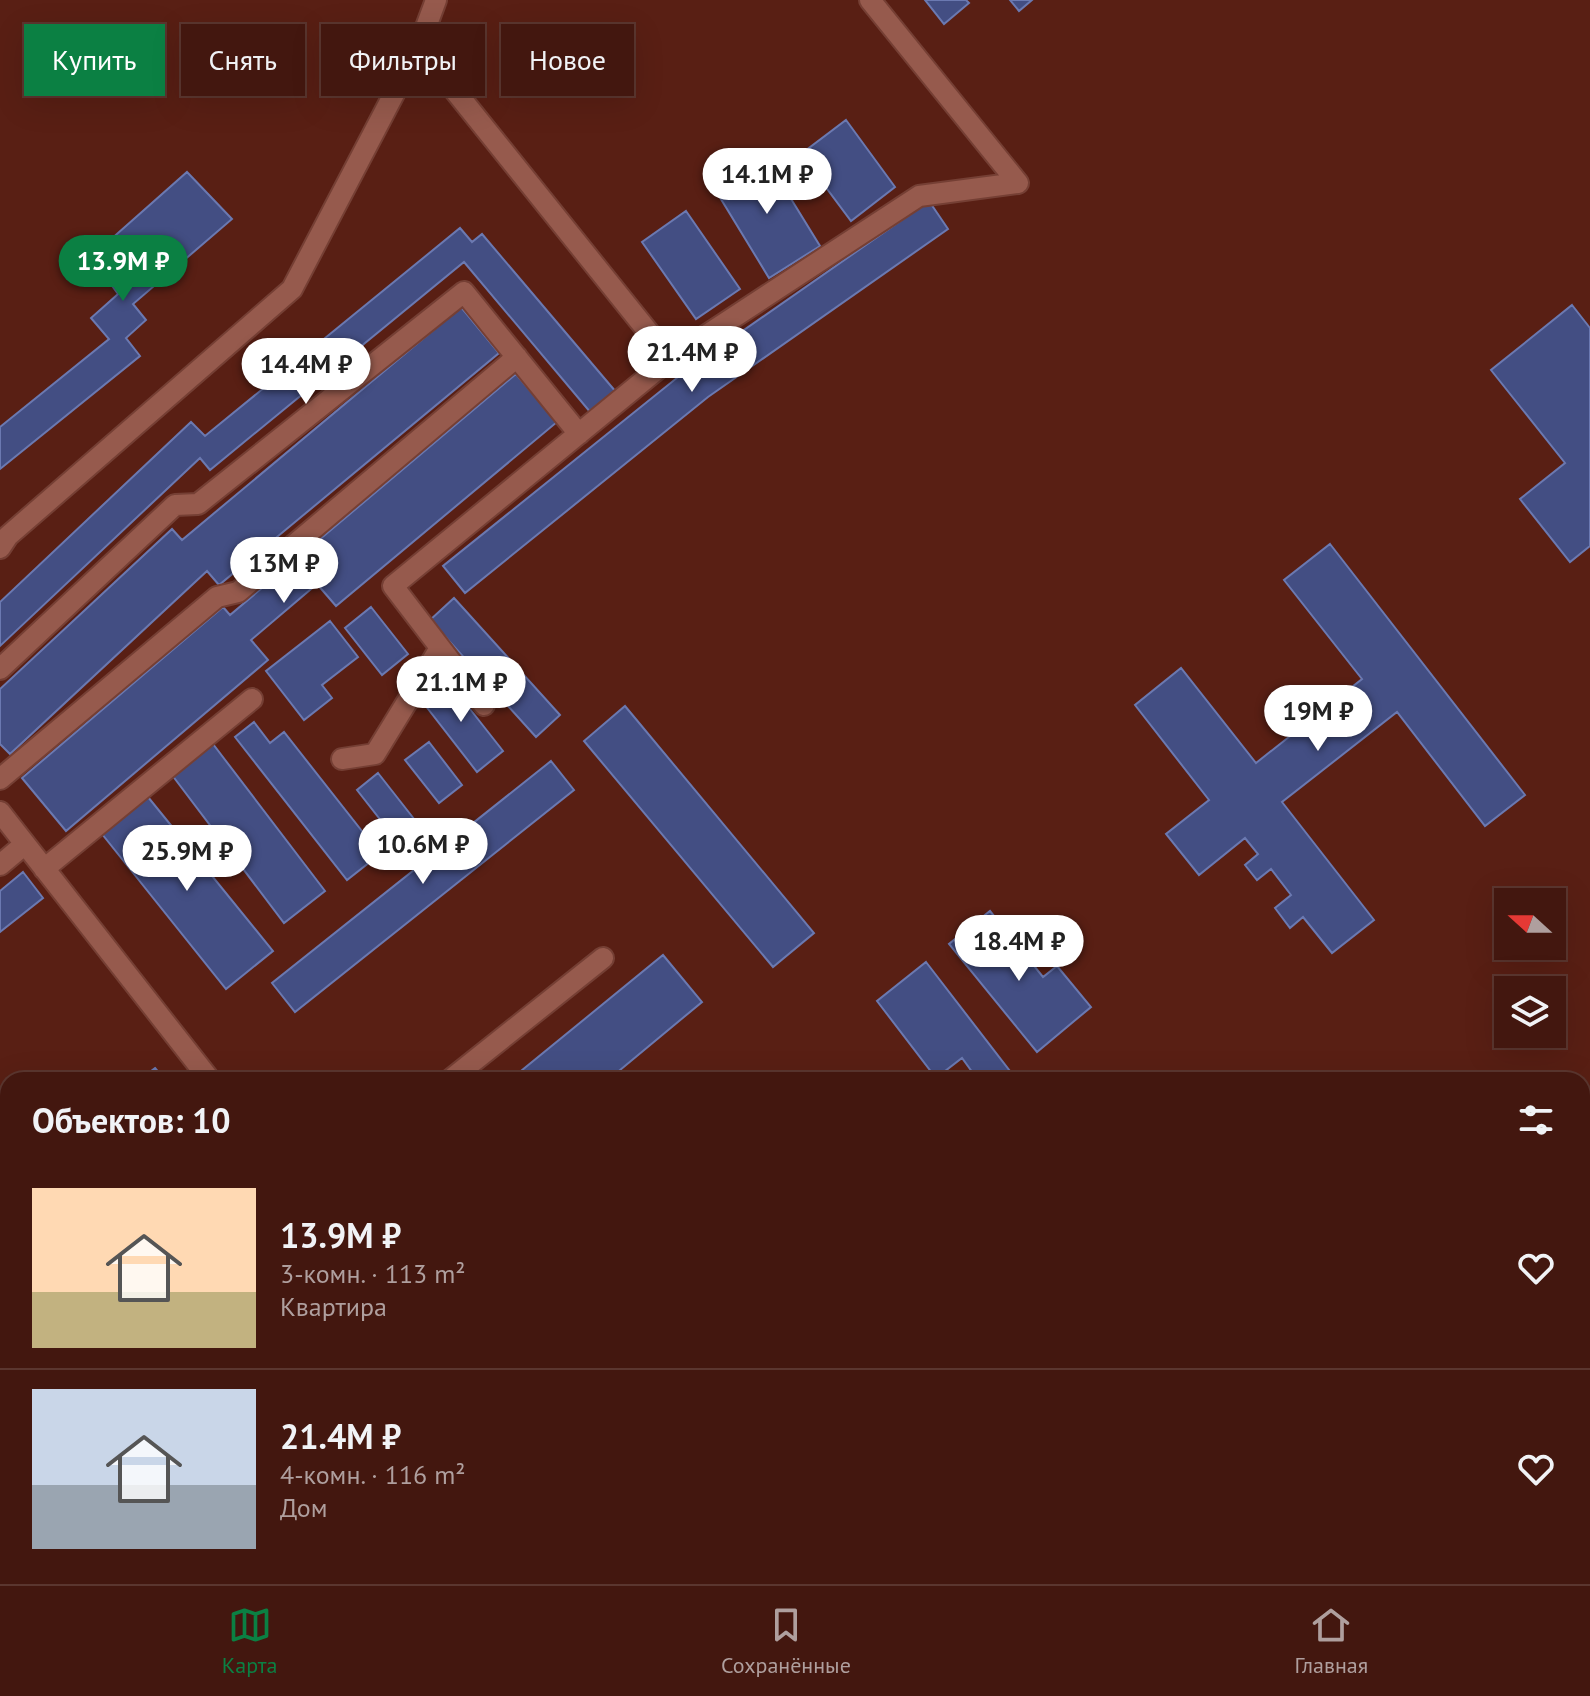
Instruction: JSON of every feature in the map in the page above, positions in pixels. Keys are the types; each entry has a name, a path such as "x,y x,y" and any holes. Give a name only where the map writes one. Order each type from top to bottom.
{"lane":[{"path":"427,24 436,0"},
{"path":"484,705 393,586 670,359 919,196 1018,183 870,0"},
{"path":"3,542 292,289 393,96"},
{"path":"459,96 670,359"},
{"path":"0,669 175,505 198,504 464,292 579,434"},
{"path":"0,779 217,597 238,592 517,357"},
{"path":"342,759 375,754 440,648"},
{"path":"44,869 252,699"},
{"path":"0,812 204,1072"},
{"path":"0,865 25,844"},
{"path":"460,1072 603,958"}],"building":[{"path":"925,0 966,0 969,3 944,24"},
{"path":"1010,0 1032,0 1019,11"},
{"path":"846,120 895,187 851,221 801,154"},
{"path":"764,155 820,246 769,278 713,186"},
{"path":"187,172 232,219 133,304 146,320 126,338 140,356 0,469 0,427 109,339 91,318 118,294 110,283 123,270 100,249"},
{"path":"929,201 948,229 708,397 465,593 443,566 688,369"},
{"path":"686,211 740,289 696,319 642,242"},
{"path":"460,228 472,242 482,234 616,392 591,413 464,262 210,470 200,458 0,646 0,602 191,422 205,436"},
{"path":"1572,305 1590,328 1590,546 1570,562 1520,499 1565,463 1491,370"},
{"path":"461,307 499,353 219,585 207,571 10,754 0,744 0,689 172,529 182,540"},
{"path":"516,374 557,422 336,606 317,584 251,640 268,660 66,831 22,778 223,607 230,615"},
{"path":"1330,544 1525,795 1485,826 1397,712 1282,802 1374,920 1332,953 1303,917 1290,928 1275,908 1291,895 1271,869 1257,880 1245,865 1258,854 1245,838 1199,875 1166,834 1209,800 1135,705 1181,668 1256,763 1362,679 1284,580"},
{"path":"454,598 560,715 536,737 430,620"},
{"path":"371,607 408,654 382,675 345,628"},
{"path":"330,621 358,657 322,685 332,698 304,720 266,671"},
{"path":"444,676 503,751 477,772 418,696"},
{"path":"625,706 814,933 773,967 584,741"},
{"path":"254,722 270,743 284,732 380,854 347,880 235,737"},
{"path":"429,742 462,785 439,803 405,760"},
{"path":"213,744 325,891 284,923 172,775"},
{"path":"551,761 574,790 295,1012 272,983"},
{"path":"378,773 418,824 397,841 357,790"},
{"path":"148,797 273,951 226,989 102,834"},
{"path":"23,872 43,898 0,932 0,891"},
{"path":"990,911 1043,977 1057,966 1091,1007 1037,1052 949,944"},
{"path":"663,955 702,1002 618,1072 520,1072"},
{"path":"926,962 1011,1072 972,1072 962,1058 944,1072 931,1072 877,1001"}]}
